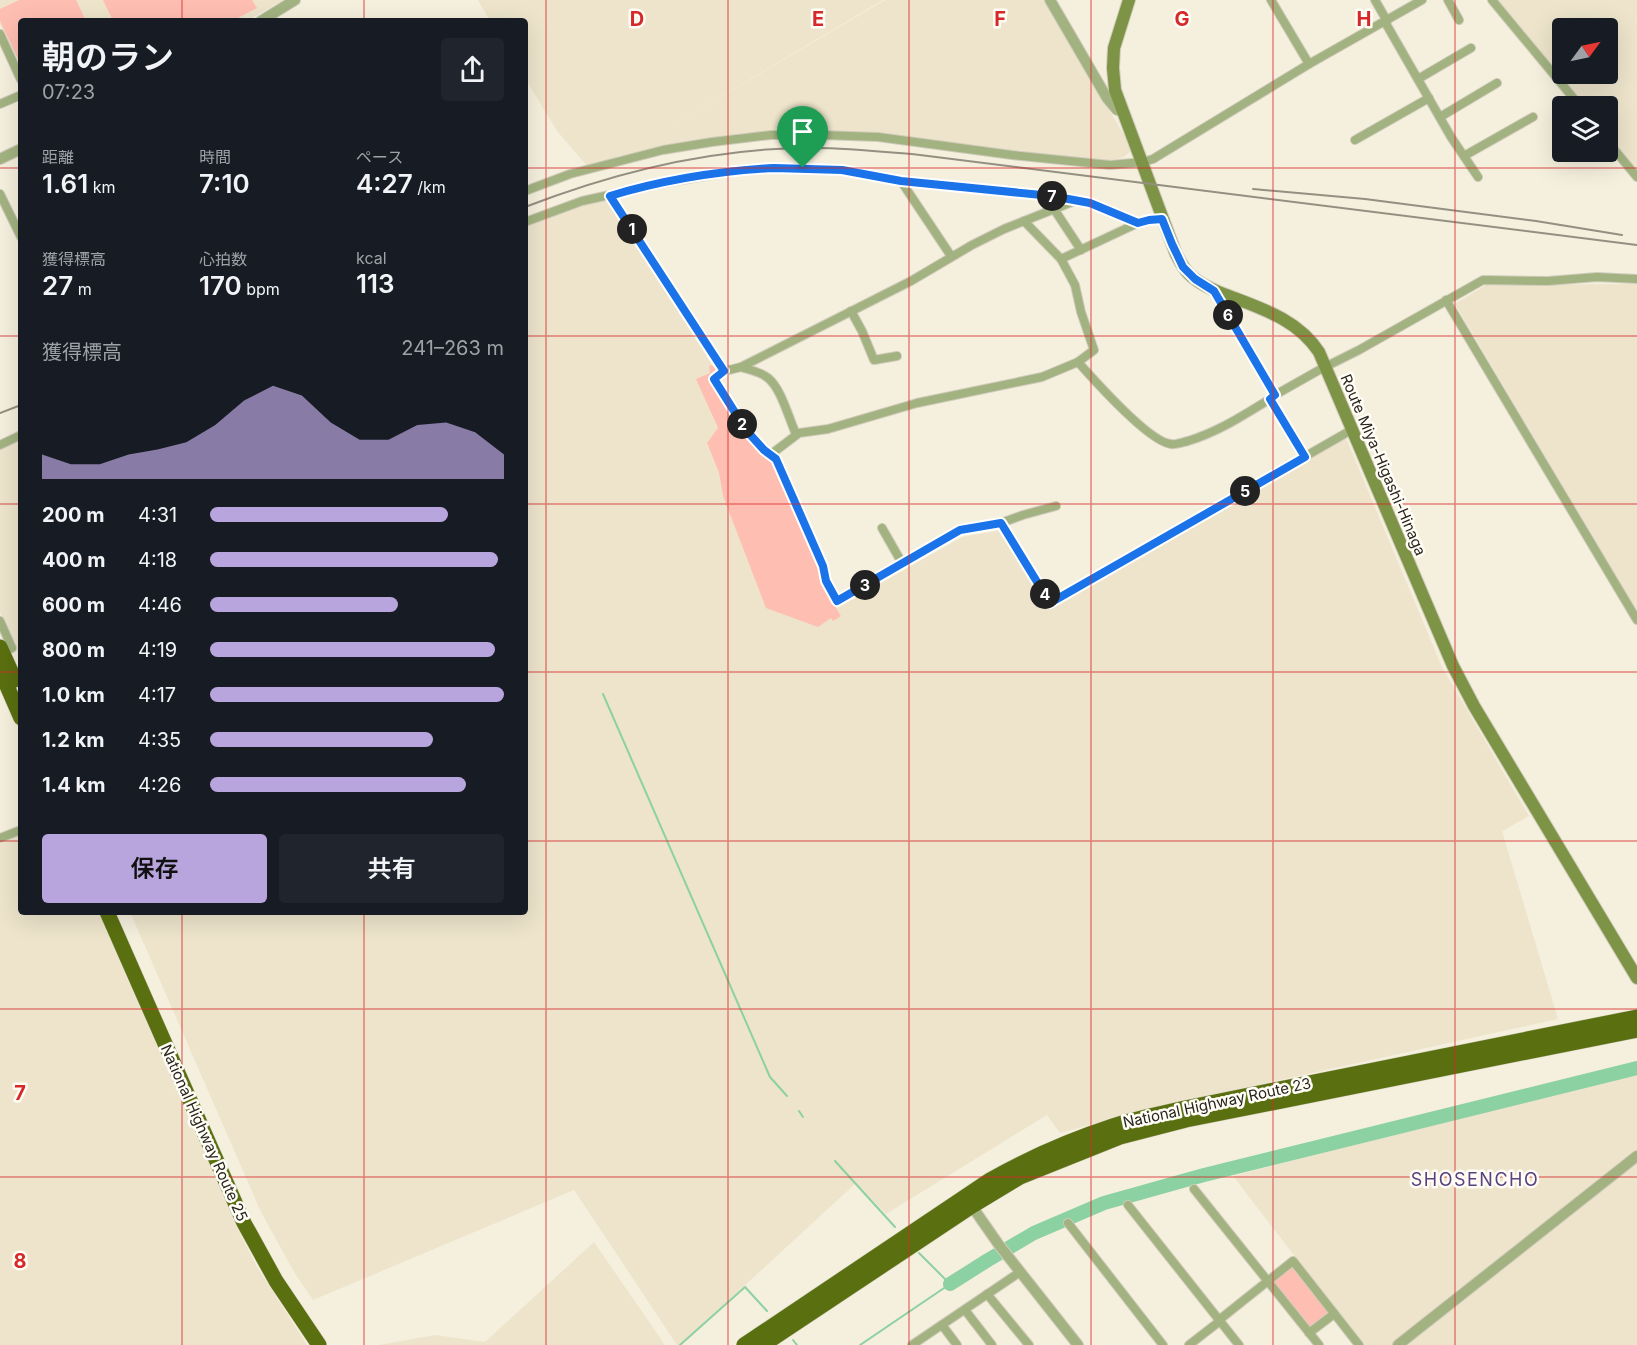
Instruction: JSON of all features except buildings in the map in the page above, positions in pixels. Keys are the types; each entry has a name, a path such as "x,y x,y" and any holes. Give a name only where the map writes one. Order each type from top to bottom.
{"highway":[{"path":"1,650 18,687"},
{"path":"0,670 3,687 18,713"},
{"name":"National Highway Route 25","path":"108,915 244,1223 276,1281 319,1345"},
{"name":"National Highway Route 25","path":"119,915 256,1228 308,1315 329,1345"},
{"name":"National Highway Route 23","path":"744,1345 786,1323 969,1201 1016,1166 1062,1145 1114,1126 1196,1106 1637,1017"},
{"name":"National Highway Route 23","path":"969,1201 1087,1149 1142,1131 1186,1120 1637,1030"},
{"path":"737,1345 786,1323"},
{"path":"771,1345 786,1323"},
{"name":"National Highway Route 23","path":"763,1345 786,1323"}],"main road":[{"name":"Route Miya-Higashi-Hinaga","path":"1130,0 1114,48 1115,90 1162,219 1183,267 1195,279 1214,291 1268,311 1289,322 1314,344 1353,429 1452,666 1637,978"}],"street":[{"path":"266,18 295,0"},
{"path":"1050,0 1107,98 1117,110 1122,110"},
{"path":"1271,0 1309,64"},
{"path":"1375,0 1440,117 1478,177"},
{"path":"528,190 570,174 663,150 771,135 878,137 1012,155 1110,165 1143,162 1153,159 1309,64 1422,0"},
{"path":"1448,0 1459,20"},
{"path":"1492,0 1572,96"},
{"path":"0,34 4,54 18,75"},
{"path":"1418,79 1471,48"},
{"path":"1440,117 1497,83"},
{"path":"0,105 18,96"},
{"path":"1355,140 1429,98"},
{"path":"1464,156 1533,117"},
{"path":"0,159 18,150"},
{"path":"1618,154 1637,177"},
{"path":"528,221 582,201 674,181 722,172 803,168 842,170 901,181 1077,200 1103,207 1138,223"},
{"path":"901,181 951,256"},
{"path":"0,194 18,231"},
{"path":"610,196 724,371"},
{"path":"1056,506 1001,523 960,530 837,601 826,581 823,566 776,459 764,450 746,430 714,379 724,371 741,367 911,280 951,256 1004,229 1077,200"},
{"path":"1054,209 1081,250"},
{"path":"1061,259 1138,223 1162,219"},
{"path":"770,454 796,434 828,429 917,403 1042,377 1078,362 1094,350 1081,312 1075,285 1061,259 1024,221"},
{"path":"1078,362 1136,421 1164,443 1174,445 1206,436 1483,280 1548,281 1597,277 1637,279"},
{"path":"1214,291 1305,457"},
{"path":"1446,300 1637,620"},
{"path":"851,311 874,360 897,356"},
{"path":"741,367 768,378 775,385 796,434"},
{"path":"1001,523 1050,603 1353,429"},
{"path":"0,445 18,436"},
{"path":"882,528 902,563"},
{"path":"0,621 12,648 1,650"},
{"path":"0,838 18,831"},
{"path":"1398,1345 1637,1156"},
{"path":"1194,1189 1319,1345"},
{"path":"969,1201 999,1245 1078,1345"},
{"path":"1128,1205 1239,1345"},
{"path":"1068,1223 1163,1345"},
{"path":"1189,1345 1293,1261 1359,1345"},
{"path":"916,1344 1020,1272"},
{"path":"987,1294 1029,1345"},
{"path":"964,1310 992,1345"},
{"path":"1309,1333 1334,1314"},
{"path":"942,1325 957,1345"}],"shaded area":[{"path":"0,0 283,0 252,18 18,18 18,62 0,24"},
{"path":"19,0 76,0 85,18 18,18 18,59 0,21 0,9"},
{"path":"103,0 252,0 257,8 238,18 112,18"},
{"path":"478,0 883,0 661,132 885,0 1044,0 1133,150 1122,158 1105,161 819,131 620,155 603,165 589,168 557,131 528,83 528,18 488,18"},
{"path":"1496,0 1637,0 1637,174 1618,150 1618,96 1574,96 1564,84 1618,84 1618,18 1552,18 1552,69"},
{"path":"607,200 712,365 709,366 711,373 697,379 718,429 707,444 719,473 723,496 831,618 841,616 837,608 962,537 997,531 1002,533 1049,608 1346,438 1442,667 1529,816 1502,831 1558,1019 1152,1108 1060,1133 1047,1115 886,1214 856,1183 680,1345 677,1345 574,1190 313,1300 294,1272 261,1212 131,915 528,915 528,225 552,215"},
{"path":"1637,284 1637,611 1455,304 1486,285"},
{"path":"712,365 717,371 712,377 761,453 773,462 820,567 822,583 841,616 833,621 831,618 818,627 766,608 723,496 719,473 707,443 718,428 696,379 710,373 709,366"},
{"path":"18,441 18,653 0,612 0,449"},
{"path":"18,836 18,915 99,915 236,1226 257,1267 307,1345 0,1345 0,844"},
{"path":"1637,1072 1637,1345 1363,1345 1233,1176"},
{"path":"594,1242 665,1345 379,1345 435,1335 485,1342"},
{"path":"1292,1267 1329,1311 1329,1314 1310,1328 1275,1284 1274,1280"}],"waterway":[{"path":"603,694 770,1077 787,1096"},
{"path":"950,1284 1034,1233 1104,1203 1204,1175 1637,1068"},
{"path":"799,1111 803,1117"},
{"path":"835,1161 895,1227"},
{"path":"860,1345 950,1284 919,1253"},
{"path":"680,1345 745,1287 767,1311"},
{"path":"793,1340 797,1345"}],"railway":[{"path":"528,206 595,182 667,164 741,152 828,148 920,155 1637,245"},
{"path":"1253,189 1365,199 1536,221 1622,235"},
{"path":"0,413 18,406"}],"district":[{"name":"SHOSENCHO","path":"1475,1180"}],"route":[{"path":"803,168 842,170 901,181 1052,196 1103,207 1138,223 1162,219 1188,274 1214,291 1275,395 1270,399 1305,457 1050,603 1001,523 960,530 837,601 826,581 823,566 776,459 764,450 746,430 714,379 724,371 610,196 722,172 803,168"}]}
